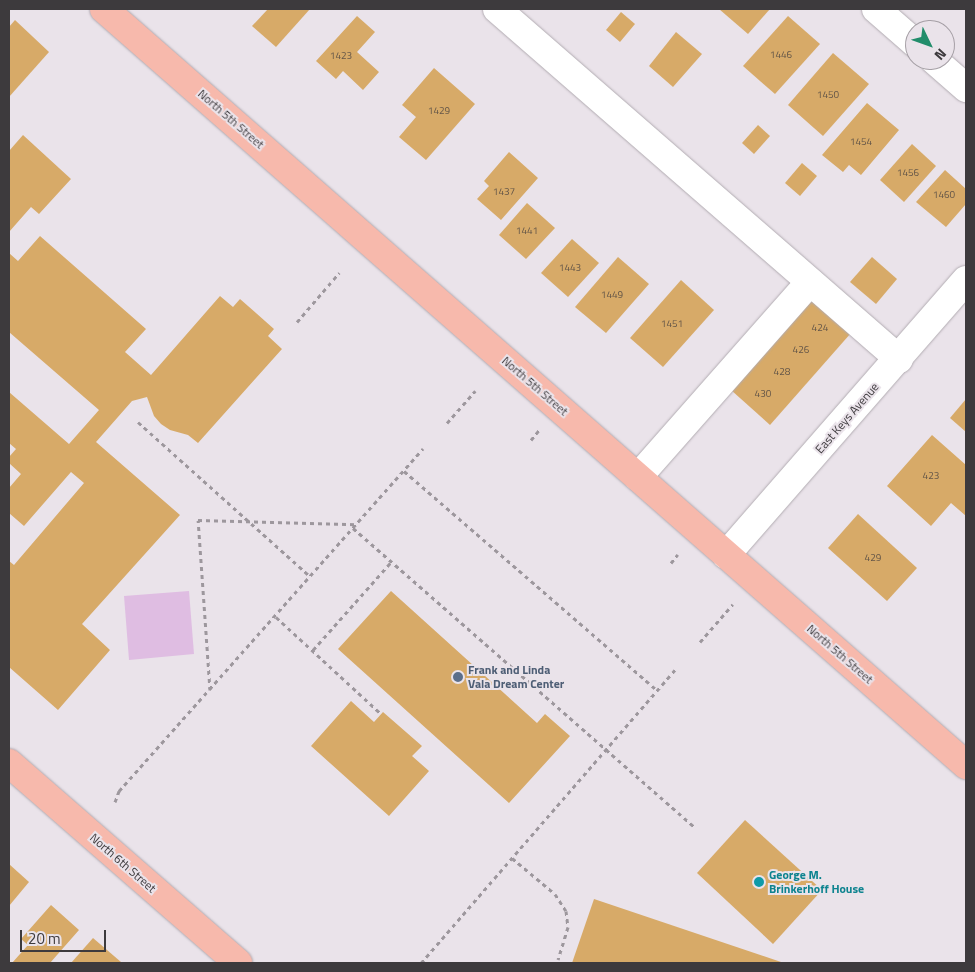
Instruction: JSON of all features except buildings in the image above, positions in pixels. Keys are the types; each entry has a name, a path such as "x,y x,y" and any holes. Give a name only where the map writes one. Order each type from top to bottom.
{"main road":[{"name":"North 5th Street","path":"104,9 966,765"},
{"name":"North 6th Street","path":"9,763 238,963"}],"street":[{"path":"497,9 899,359"},
{"path":"876,9 905,34"},
{"path":"945,70 966,88"},
{"name":"East Keys Avenue","path":"726,555 966,280"},
{"path":"638,477 810,282"}],"path":[{"path":"297,322 340,273"},
{"path":"447,422 475,391"},
{"path":"138,422 311,577"},
{"path":"531,440 545,424"},
{"path":"115,802 119,790 276,617 423,449"},
{"path":"404,470 657,690"},
{"path":"210,690 198,520 357,524"},
{"path":"353,528 694,827"},
{"path":"671,563 678,554"},
{"path":"313,650 391,562"},
{"path":"700,642 733,604"},
{"path":"276,617 381,714"},
{"path":"420,963 675,670"},
{"path":"512,858 555,894 566,911 568,927 558,960"}],"shaded area":[{"path":"189,591 194,654 129,660 124,596"}],"place":[{"name":"Frank and Linda Vala Dream Center","path":"458,677"},
{"name":"George M. Brinkerhoff House","path":"759,882"}]}
